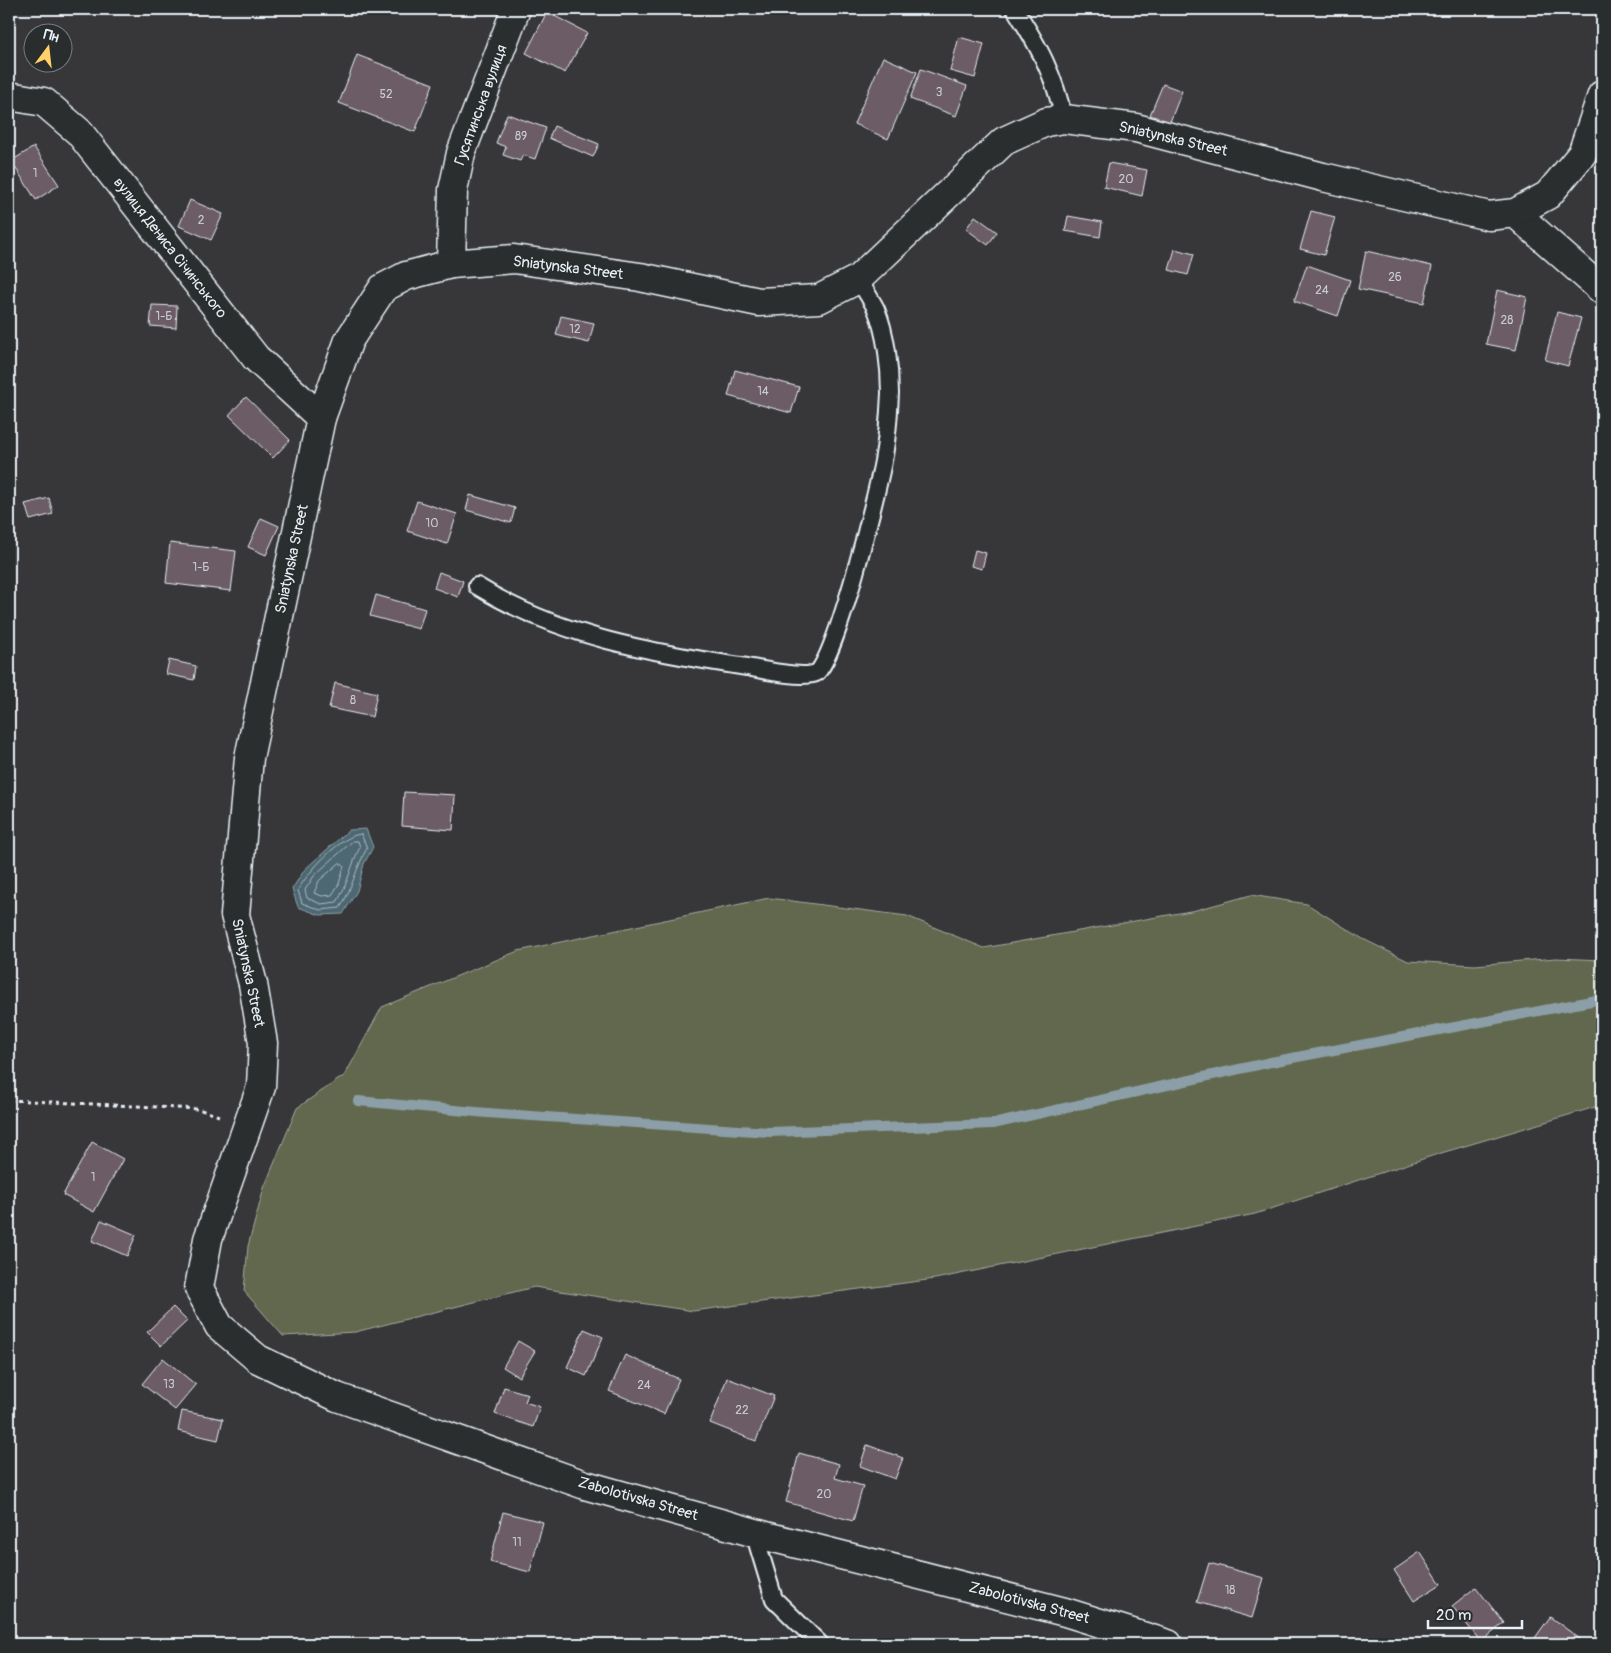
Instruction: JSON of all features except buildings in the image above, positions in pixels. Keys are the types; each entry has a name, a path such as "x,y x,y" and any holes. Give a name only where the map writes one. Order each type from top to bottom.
{"street":[{"name":"Гусятинська вулиця","path":"451,264 453,190 461,153 516,9"},
{"name":"Sniatynska Street","path":"208,1239 261,1087 263,1043 253,984 235,914 249,758 321,418 348,340 383,288 406,276 451,264 514,259 640,277 759,302 819,299 858,280 1004,141 1046,122 1064,119 1136,128 1323,177 1489,216 1515,212 1548,195 1582,154 1602,95"},
{"name":"вулиця Дениса Січинського","path":"9,96 44,102 79,132 256,358 321,418"},
{"path":"1515,212 1602,290"},
{"name":"Zabolotivska Street","path":"208,1239 198,1288 219,1326 258,1359 337,1397 585,1485 766,1536 1065,1612 1168,1644"}],"lane":[{"path":"1014,9 1044,56 1057,86 1064,119"},
{"path":"477,586 506,604 599,639 649,651 782,673 816,673 822,668 838,629 884,461 890,392 885,345 876,310 858,280"},
{"path":"766,1536 758,1546 774,1600 820,1644"}],"path":[{"path":"9,1100 198,1108 247,1125"}],"green space":[{"path":"1251,895 1307,904 1363,939 1408,961 1475,965 1556,958 1602,960 1602,1105 1438,1154 1255,1214 935,1279 693,1311 534,1287 355,1332 283,1336 244,1291 248,1246 264,1188 297,1108 345,1075 382,1007 518,951 769,898 907,916 984,948 1196,910"}],"water":[{"path":"366,829 373,847 364,864 357,891 343,914 320,915 298,907 292,889 305,869 349,830"}],"waterway":[{"path":"358,1101 487,1113 769,1132 993,1124 1271,1062 1602,999"}]}
